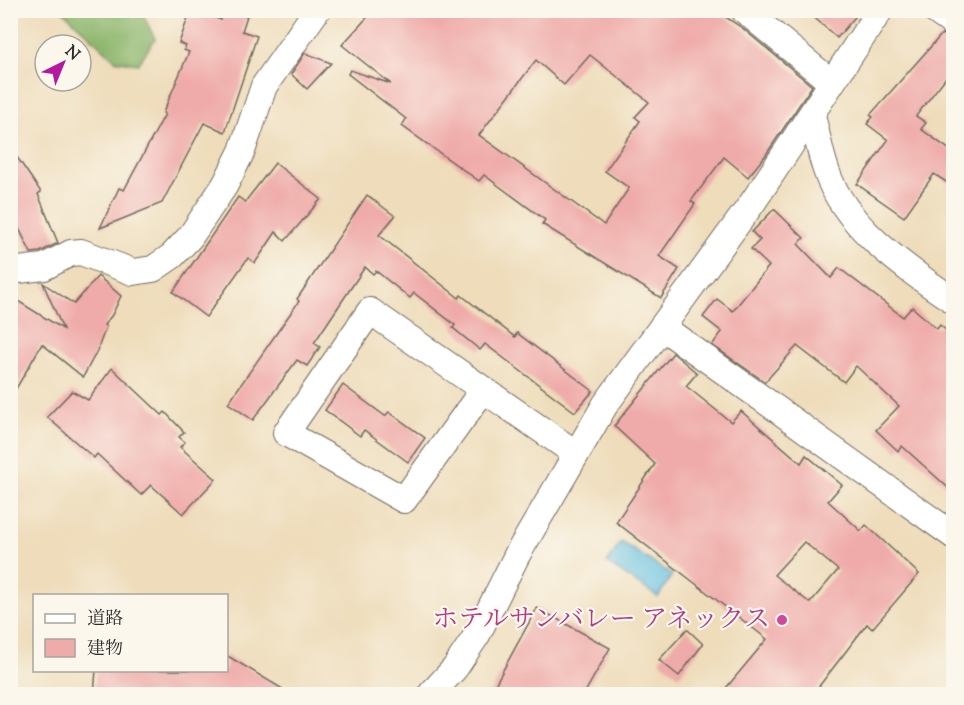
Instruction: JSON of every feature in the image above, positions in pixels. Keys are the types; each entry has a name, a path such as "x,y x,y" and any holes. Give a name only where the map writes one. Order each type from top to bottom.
{"street":[{"path":"10,271 44,267 71,253 81,252 133,272 153,269 172,256 190,237 225,185 242,151 264,86 317,10"},
{"path":"744,10 831,82"},
{"path":"431,694 455,668 477,636 517,555 575,453 630,367 662,327 812,116 831,82 880,10"},
{"path":"934,10 954,24"},
{"path":"812,116 826,171 839,197 856,220 902,265 954,301"},
{"path":"483,390 404,500 286,433 370,311 575,453"},
{"path":"662,327 954,536"}],"green space":[{"path":"63,11 141,11 155,39 138,64 115,60 93,39 93,33 86,33"}],"water":[{"path":"621,542 672,575 658,597 607,563"}],"building":[{"path":"224,10 247,16 242,31 257,36 225,132 204,123 162,203 100,228 119,188 124,190 165,114 163,113 189,52 184,50 186,46 179,43 189,15 197,18 199,12 221,20"},
{"path":"374,10 715,10 741,27 812,86 765,156 748,177 724,157 691,201 695,204 659,256 679,269 661,298 542,224 545,220 484,175 479,181 402,126 406,119 348,74 350,70 391,84 342,45","holes":["590,55 649,102 635,117 640,121 605,171 629,188 604,225 479,135 536,60 564,85"]},
{"path":"806,10 861,10 837,38"},
{"path":"942,34 954,39 954,67 916,116 926,123 921,129 954,153 954,187 934,174 904,217 857,184 888,140 867,124 873,117 870,115"},
{"path":"305,53 331,63 307,89 291,74"},
{"path":"10,147 41,192 38,194 58,243 40,252 31,253 10,210"},
{"path":"275,163 321,199 285,241 276,232 255,263 248,258 206,317 173,292 238,197 245,202"},
{"path":"367,195 395,216 379,235 459,298 461,295 515,337 517,333 593,391 575,412 485,344 480,350 453,328 455,325 414,293 410,298 376,271 373,274 365,267 314,343 320,347 307,366 297,360 253,420 228,403 299,301 297,299"},
{"path":"774,209 804,238 798,244 831,278 839,268 903,317 912,307 937,329 940,325 954,337 954,493 902,446 898,451 876,430 899,406 856,366 844,382 797,346 765,382 712,345 722,332 703,317 717,299 733,311 769,266 751,249 760,240 752,232"},
{"path":"98,276 121,296 112,315 104,325 106,327 97,351 83,377 42,344 10,399 10,296 63,329 43,283 74,304"},
{"path":"673,353 697,373 686,386 731,422 741,411 801,463 806,455 842,485 828,501 861,531 866,525 919,574 872,629 867,624 813,694 721,694 767,639 616,522 655,464 614,426","holes":["804,542 838,570 810,603 774,575"]},
{"path":"112,368 162,415 165,412 184,432 179,437 185,442 180,447 216,479 183,514 151,485 141,495 97,454 94,458 47,417 72,391 88,400"},
{"path":"343,385 385,416 389,412 425,438 408,462 364,430 360,436 325,410"},
{"path":"537,608 610,648 584,694 490,694"},
{"path":"687,629 703,644 679,676 659,660"},
{"path":"228,656 291,694 94,694 96,672 228,672"}],"place":[{"name":"ホテルサンバレー アネックス","path":"782,620"}]}
